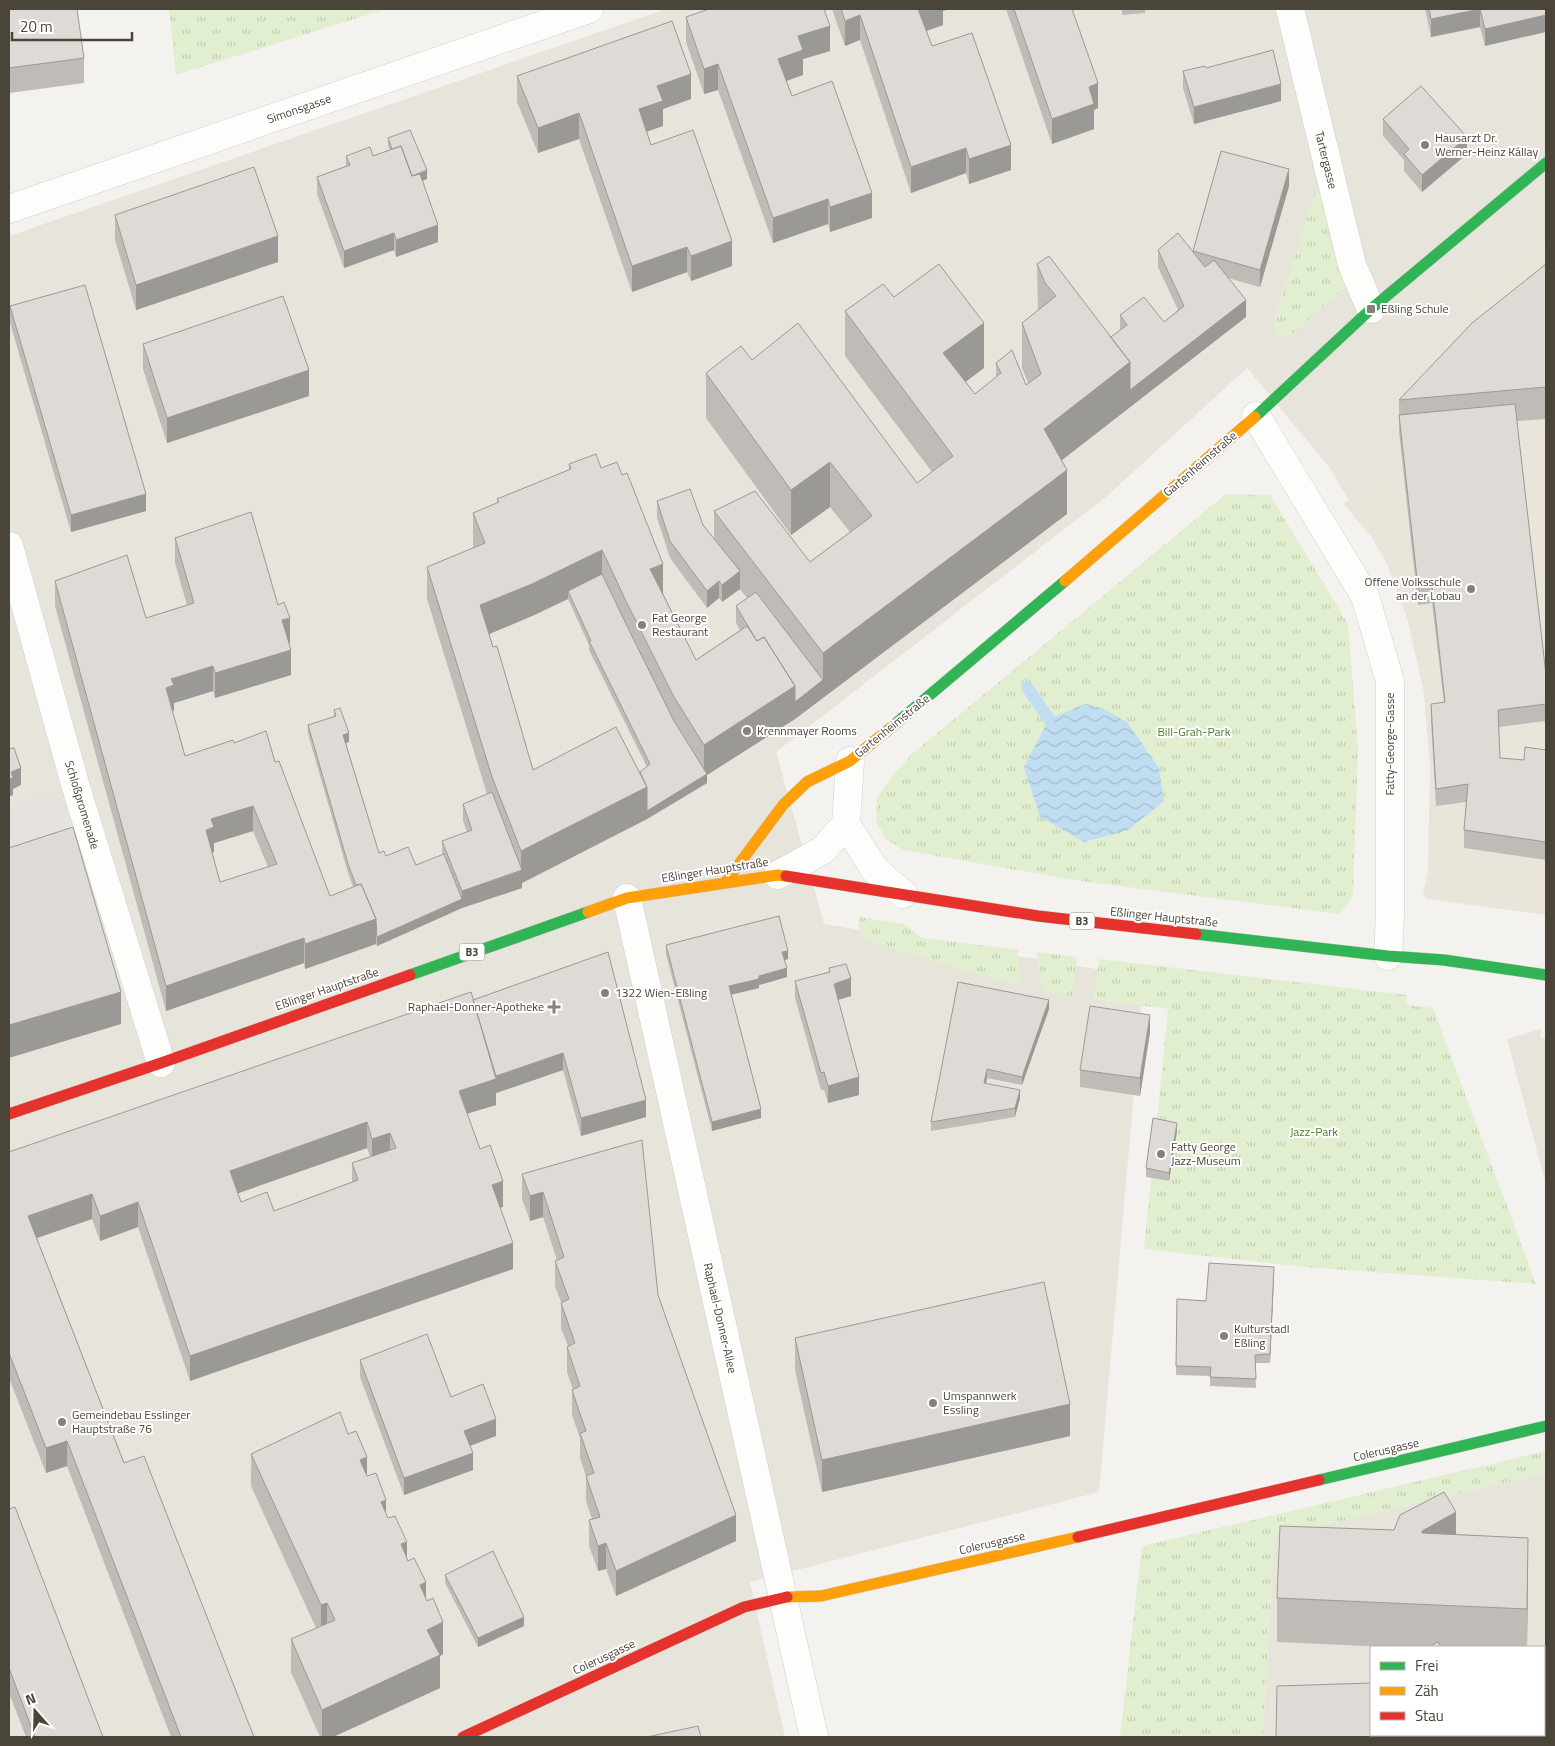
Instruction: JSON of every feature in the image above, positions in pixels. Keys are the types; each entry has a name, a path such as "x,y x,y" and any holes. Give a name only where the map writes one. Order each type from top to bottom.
{"street":[{"name":"Simonsgasse","path":"9,209 589,9"},
{"name":"Tartergasse","path":"1290,9 1352,265 1372,309"},
{"name":"Gartenheimstraße","path":"725,883 783,805 807,782 850,760 1010,629 1256,416 1372,309 1546,163"},
{"name":"Fatty-George-Gasse","path":"1256,416 1364,596 1390,682 1390,915 1388,956"},
{"name":"Schloßpromenade","path":"9,546 75,784 160,1062"},
{"name":"Gartenheimstraße","path":"846,824 850,760"},
{"path":"778,874 823,850 846,824 876,870 903,894"},
{"name":"Eßlinger Hauptstraße","path":"9,1114 627,898 778,874 1038,916 1388,956 1444,960 1546,975"},
{"name":"Raphael-Donner-Allee","path":"627,898 814,1737"},
{"name":"Colerusgasse","path":"463,1737 744,1607 782,1597 821,1596 1546,1426"}],"shaded area":[{"path":"666,9 1546,9 1546,881 1428,868 1430,767 1424,693 1407,617 1386,561 1329,467 1247,368 1107,496 776,752 824,924 1144,977 1099,1492 750,1582 785,1737 9,1737 9,236"},
{"name":"Offene Volksschule an der Lobau","path":"1546,242 1546,915 1426,899 1423,893 1433,850 1436,806 1431,721 1407,617 1386,561 1373,539 1344,504 1400,458 1396,407 1488,323 1466,302 1489,282"},
{"path":"61,789 72,832 87,874 9,896 9,807"},
{"path":"1541,1029 1540,1037 1546,1038 1546,1185 1507,1039"},
{"path":"1546,1473 1546,1737 1263,1737 1274,1537"}],"green space":[{"path":"169,9 386,9 176,75"},
{"path":"1315,192 1324,196 1347,286 1288,337 1282,338 1276,335 1272,328"},
{"name":"Bill-Grah-Park","path":"1226,494 1270,495 1348,624 1358,749 1353,897 1340,914 1080,881 903,850 886,839 876,821 877,798 893,775 912,754"},
{"path":"859,917 904,924 922,938 1018,950 1020,985 961,970 869,941 860,932"},
{"path":"1036,952 1077,957 1072,996 1043,990"},
{"name":"Jazz-Park","path":"1099,959 1407,995 1406,1005 1433,1008 1536,1284 1305,1267 1144,1249 1168,1009 1093,999"},
{"path":"1546,1451 1546,1473 1274,1537 1263,1737 1120,1737 1142,1546"}],"water":[{"path":"1085,704 1102,708 1127,722 1159,768 1164,801 1128,830 1084,842 1040,817 1024,767 1049,719"}],"building":[{"path":"9,9 77,9 84,58 9,68"},
{"path":"709,9 824,9 830,26 798,36 803,50 778,59 792,96 832,81 872,193 830,207 828,199 773,218 718,64 704,69 686,17"},
{"path":"841,9 918,9 932,46 972,33 1011,145 969,159 966,148 911,167 860,15 845,21"},
{"path":"1014,9 1072,9 1098,83 1089,87 1094,104 1052,119"},
{"path":"1429,9 1480,9 1431,19"},
{"path":"1480,9 1546,9 1546,15 1485,29"},
{"path":"672,21 691,74 657,86 663,101 639,109 651,145 693,130 732,241 691,256 687,247 632,266 579,113 538,128 517,76"},
{"path":"1273,50 1281,84 1194,107 1183,71 1205,66 1206,68"},
{"name":"Hausarzt Dr. Werner-Heinz Kállay","path":"1421,86 1467,137 1422,175 1404,154 1409,149 1383,119"},
{"path":"410,130 427,170 412,176 401,146 392,149 388,138"},
{"path":"401,146 412,176 420,174 438,225 396,240 394,233 344,251 317,177 350,165 346,156 370,147 373,156"},
{"path":"1221,151 1289,169 1260,270 1193,251"},
{"path":"254,167 278,236 136,285 115,215"},
{"path":"1178,233 1205,267 1214,260 1246,300 1130,390 1130,362 1109,335 1111,337 1127,325 1120,315 1144,297 1164,322 1184,306 1158,250"},
{"path":"1049,256 1130,362 1044,429 1067,470 823,653 714,511 755,491 810,562 872,516 830,462 791,490 706,373 741,346 752,360 798,323 917,483 953,456 845,311 883,284 894,297 939,264 984,323 943,353 975,394 1001,373 996,363 1012,350 1026,385 1041,374 1022,323 1056,296 1045,283 1037,264"},
{"path":"1546,264 1546,387 1399,400 1472,323"},
{"path":"85,285 146,494 71,515 10,306"},
{"path":"283,296 309,370 167,418 143,344"},
{"path":"1515,404 1546,675 1546,704 1498,710 1500,758 1524,760 1525,747 1546,750 1546,842 1464,830 1468,784 1436,789 1431,704 1445,702 1432,586 1418,588 1399,415"},
{"path":"596,454 601,468 617,462 622,475 627,473 663,564 650,569 696,660 747,626 757,641 764,637 795,686 704,745 674,697 602,550 532,584 480,605 493,647 497,646 533,770 616,727 647,787 521,851 492,777 427,567 485,543 473,513 499,502 497,499 571,469 569,464"},
{"path":"690,489 703,525 740,571 722,585 719,581 707,591 670,541 657,501"},
{"path":"251,512 278,605 284,602 290,618 282,620 291,650 215,673 213,666 171,679 174,685 166,688 185,756 233,740 234,743 266,731 275,762 279,761 330,896 361,884 376,919 305,944 304,938 166,986 55,581 127,555 146,618 194,603 175,538","holes":["253,806 277,864 220,882 206,830 214,827 211,819"]},
{"path":"602,574 674,721 707,774 647,811 647,787 640,772 650,764 589,641 591,641 568,591"},
{"path":"756,592 823,680 795,702 795,686 764,637 757,641 736,606"},
{"path":"340,708 349,733 343,735 379,853 384,851 386,856 408,847 416,865 444,854 462,899 377,937 376,919 361,884 356,885 348,864 308,725 336,716 334,710"},
{"path":"14,748 21,768 11,772 13,778 9,779 9,749"},
{"path":"492,792 522,870 462,891 442,841 472,830 463,804"},
{"path":"73,827 121,992 9,1025 9,848"},
{"path":"779,916 788,951 782,952 787,968 759,976 759,979 729,986 761,1109 712,1122 666,945"},
{"path":"608,952 646,1100 581,1118 563,1053 496,1076 473,1000"},
{"path":"846,964 851,978 834,984 859,1077 828,1086 824,1072 821,1073 795,981 830,972 829,968"},
{"path":"958,982 1049,1000 1022,1077 987,1069 984,1083 1020,1090 1015,1108 931,1122"},
{"path":"471,992 496,1079 459,1091 480,1149 490,1145 503,1181 492,1185 513,1243 190,1356 138,1202 100,1216 92,1194 28,1216 124,1463 144,1456 254,1737 181,1737 67,1441 46,1448 9,1353 9,1152","holes":["367,1122 372,1139 390,1133 396,1148 352,1163 358,1180 274,1211 267,1192 241,1202 230,1171"]},
{"path":"1090,1006 1150,1015 1140,1078 1080,1070"},
{"name":"Fatty George Jazz-Museum","path":"1153,1118 1177,1123 1169,1173 1146,1168"},
{"path":"642,1140 658,1295 736,1515 616,1571 606,1543 598,1546 589,1520 600,1517 586,1476 594,1473 580,1433 586,1431 572,1390 580,1386 567,1347 575,1343 561,1303 569,1299 555,1261 564,1257 543,1192 530,1196 522,1174"},
{"name":"Kulturstadl Eßling","path":"1209,1263 1274,1267 1270,1354 1255,1355 1256,1379 1210,1377 1211,1367 1176,1366 1177,1299 1206,1301"},
{"name":"Umspannwerk Essling","path":"1044,1282 1070,1404 822,1460 795,1338"},
{"path":"427,1334 451,1397 483,1384 496,1419 464,1431 473,1453 404,1478 360,1360"},
{"path":"340,1412 348,1434 356,1431 367,1457 360,1460 367,1476 376,1473 386,1500 381,1502 388,1518 395,1516 407,1542 401,1544 408,1561 414,1558 426,1582 420,1585 427,1601 433,1598 443,1622 427,1630 440,1655 322,1710 291,1639 335,1620 327,1603 321,1605 251,1454"},
{"path":"1444,1492 1456,1512 1422,1531 1422,1533 1528,1538 1527,1609 1277,1598 1280,1526 1394,1530 1400,1515"},
{"path":"15,1507 103,1737 35,1737 9,1668 9,1509"},
{"path":"493,1551 524,1617 478,1638 445,1575"},
{"path":"1438,1642 1440,1646 1431,1646"},
{"path":"1370,1683 1370,1736 1525,1737 1276,1737 1277,1686"},
{"path":"698,1726 701,1737 647,1737"}],"waterway":[{"path":"1027,687 1049,719"}],"traffic: fast":[{"path":"1255,417 1371,309 1546,163"},
{"path":"894,725 1065,581"},
{"path":"410,975 588,912"},
{"path":"1196,934 1388,956 1444,960 1546,975"},
{"path":"1319,1480 1546,1426"}],"traffic: slow":[{"path":"1065,581 1255,417"},
{"path":"725,883 783,805 807,782 850,761 894,725"},
{"path":"588,912 627,898 778,875 786,876"},
{"path":"787,1597 821,1596 1078,1537"}],"traffic: jam":[{"path":"786,876 1038,916 1196,934"},
{"path":"9,1114 161,1063 410,975"},
{"path":"1078,1537 1319,1480"},
{"path":"463,1737 744,1607 787,1597"}],"place":[{"name":"Hausarzt Dr. Werner-Heinz Kállay","path":"1425,145"},
{"name":"Eßling Schule","path":"1371,309"},
{"name":"Offene Volksschule an der Lobau","path":"1471,589"},
{"name":"Fat George Restaurant","path":"642,625"},
{"name":"Krennmayer Rooms","path":"747,731"},
{"name":"1322 Wien-Eßling","path":"605,993"},
{"name":"Raphael-Donner-Apotheke","path":"554,1007"},
{"name":"Fatty George Jazz-Museum","path":"1161,1154"},
{"name":"Kulturstadl Eßling","path":"1224,1336"},
{"name":"Umspannwerk Essling","path":"933,1403"},
{"name":"Gemeindebau Esslinger Hauptstraße 76","path":"62,1422"}]}
